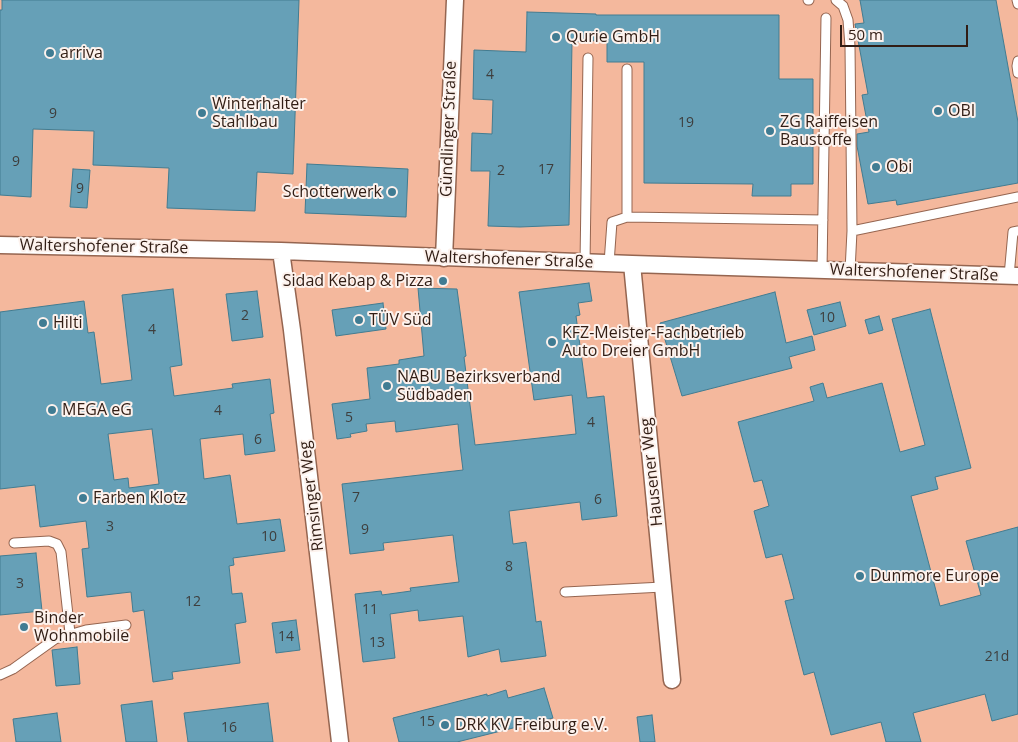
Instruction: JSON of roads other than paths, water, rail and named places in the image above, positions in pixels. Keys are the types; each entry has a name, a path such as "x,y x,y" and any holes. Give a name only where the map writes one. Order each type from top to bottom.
{"street":[{"name":"Gündlinger Straße","path":"444,258 455,0"},
{"name":"Waltershofener Straße","path":"0,245 281,251 1013,276"},
{"name":"Rimsinger Weg","path":"281,251 340,742"},
{"name":"Hausener Weg","path":"632,264 672,680"}],"lane":[{"path":"836,0 843,6 848,20 850,46 852,231 850,271"},
{"path":"1017,0 1018,4"},
{"path":"822,270 826,18"},
{"path":"584,262 588,58"},
{"path":"1018,61 1018,73"},
{"path":"627,69 627,217"},
{"path":"852,231 1018,197"},
{"path":"609,263 612,222 627,217 823,220"},
{"path":"1013,276 1013,232 1018,231"},
{"path":"14,543 48,541 56,544 61,552 70,633"},
{"path":"566,592 663,587"},
{"path":"0,675 13,669 55,639 70,633 126,625"}],"place":[{"name":"Qurie GmbH","path":"556,37"},
{"name":"arriva","path":"50,53"},
{"name":"OBI","path":"938,111"},
{"name":"Winterhalter Stahlbau","path":"202,113"},
{"name":"ZG Raiffeisen Baustoffe","path":"770,131"},
{"name":"Obi","path":"876,167"},
{"name":"Schotterwerk","path":"392,192"},
{"name":"Sidad Kebap & Pizza","path":"443,281"},
{"name":"TÜV Süd","path":"359,320"},
{"name":"Hilti","path":"43,323"},
{"name":"KFZ-Meister-Fachbetrieb Auto Dreier GmbH","path":"552,342"},
{"name":"NABU Bezirksverband Südbaden","path":"387,386"},
{"name":"MEGA eG","path":"52,410"},
{"name":"Farben Klotz","path":"83,498"},
{"name":"Dunmore Europe","path":"860,576"},
{"name":"Binder Wohnmobile","path":"24,627"},
{"name":"DRK KV Freiburg e.V.","path":"445,725"}]}
